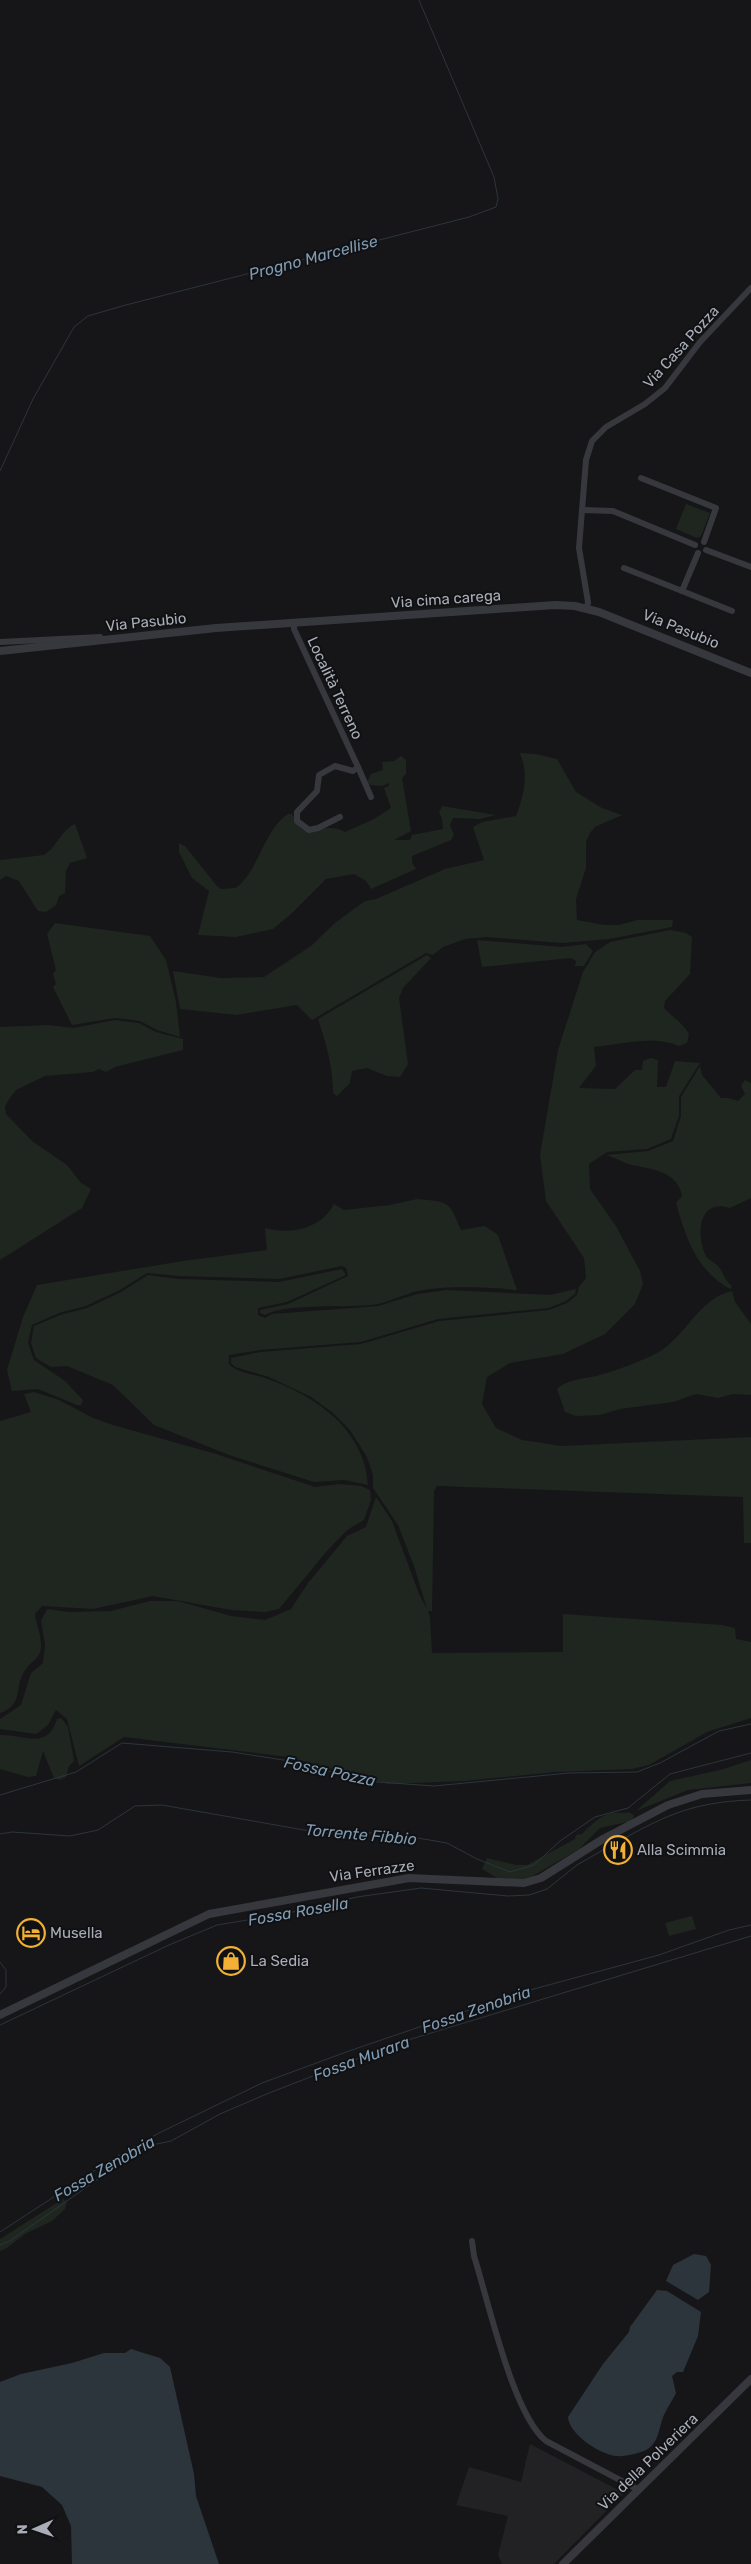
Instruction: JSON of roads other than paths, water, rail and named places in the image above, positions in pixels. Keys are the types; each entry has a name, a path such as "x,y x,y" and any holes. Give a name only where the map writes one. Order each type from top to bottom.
{"street":[{"name":"Via Casa Pozza","path":"587,608 588,602 579,548 586,460 592,441 606,427 645,404 665,388 700,342 751,288"},
{"path":"641,478 716,508 704,542 706,550"},
{"path":"583,510 613,511 695,545"},
{"path":"695,545 699,542 704,542"},
{"path":"695,545 698,553"},
{"path":"682,591 698,553 706,550 751,567"},
{"path":"624,568 732,611"},
{"name":"Via cima carega","path":"294,624 538,606 587,608 599,612"},
{"name":"Via Pasubio","path":"599,612 750,670"},
{"name":"Via Pasubio","path":"0,651 216,628 294,624"},
{"name":"Località Terreno","path":"294,624 294,629 372,797"},
{"path":"0,642 134,637"},
{"path":"340,817 309,830 300,825 297,812 317,791 319,775 335,766 352,771 357,764"},
{"name":"Via Ferrazze","path":"0,2015 115,1957 209,1914 409,1878 524,1883 541,1878 600,1841 668,1805 702,1794 751,1790"},
{"path":"472,2241 474,2256 506,2361 524,2412 536,2433 546,2441 638,2489"},
{"name":"Via della Polveriera","path":"563,2564 751,2380"}],"waterway":[{"name":"Progno Marcellise","path":"0,471 33,399 74,327 88,316 469,217 496,207 498,199 494,177 419,0"},
{"name":"Fossa Pozza","path":"0,1795 76,1772 122,1743 232,1752 296,1762 364,1781 434,1786 569,1773 637,1772 660,1763 719,1731 751,1724"},
{"name":"Torrente Fibbio","path":"0,1834 12,1832 70,1836 98,1830 135,1806 162,1805 321,1833 388,1833 447,1843 477,1859 510,1872 534,1865 560,1841 595,1817 628,1808 670,1774 751,1753"},
{"name":"Fossa Rosella","path":"607,1848 643,1828 692,1808 729,1801 751,1800"},
{"name":"Fossa Rosella","path":"0,2025 169,1945 217,1925 284,1914 357,1897 421,1888 508,1896 529,1895 547,1889 577,1865 603,1850"},
{"name":"Fossa Zenobria","path":"0,2232 109,2161 159,2133 262,2083 519,1993 659,1955 729,1930 751,1925"},
{"name":"Fossa Murara","path":"0,2245 10,2241 125,2160 152,2145 171,2141 220,2114 269,2093 398,2043 751,1936"},
{"name":"Torrente Fibbio","path":"0,1962 6,1970 6,1987 0,1994"}],"place":[{"name":"Alla Scimmia","path":"618,1850"},
{"name":"Musella","path":"31,1933"},
{"name":"La Sedia","path":"231,1961"}]}
